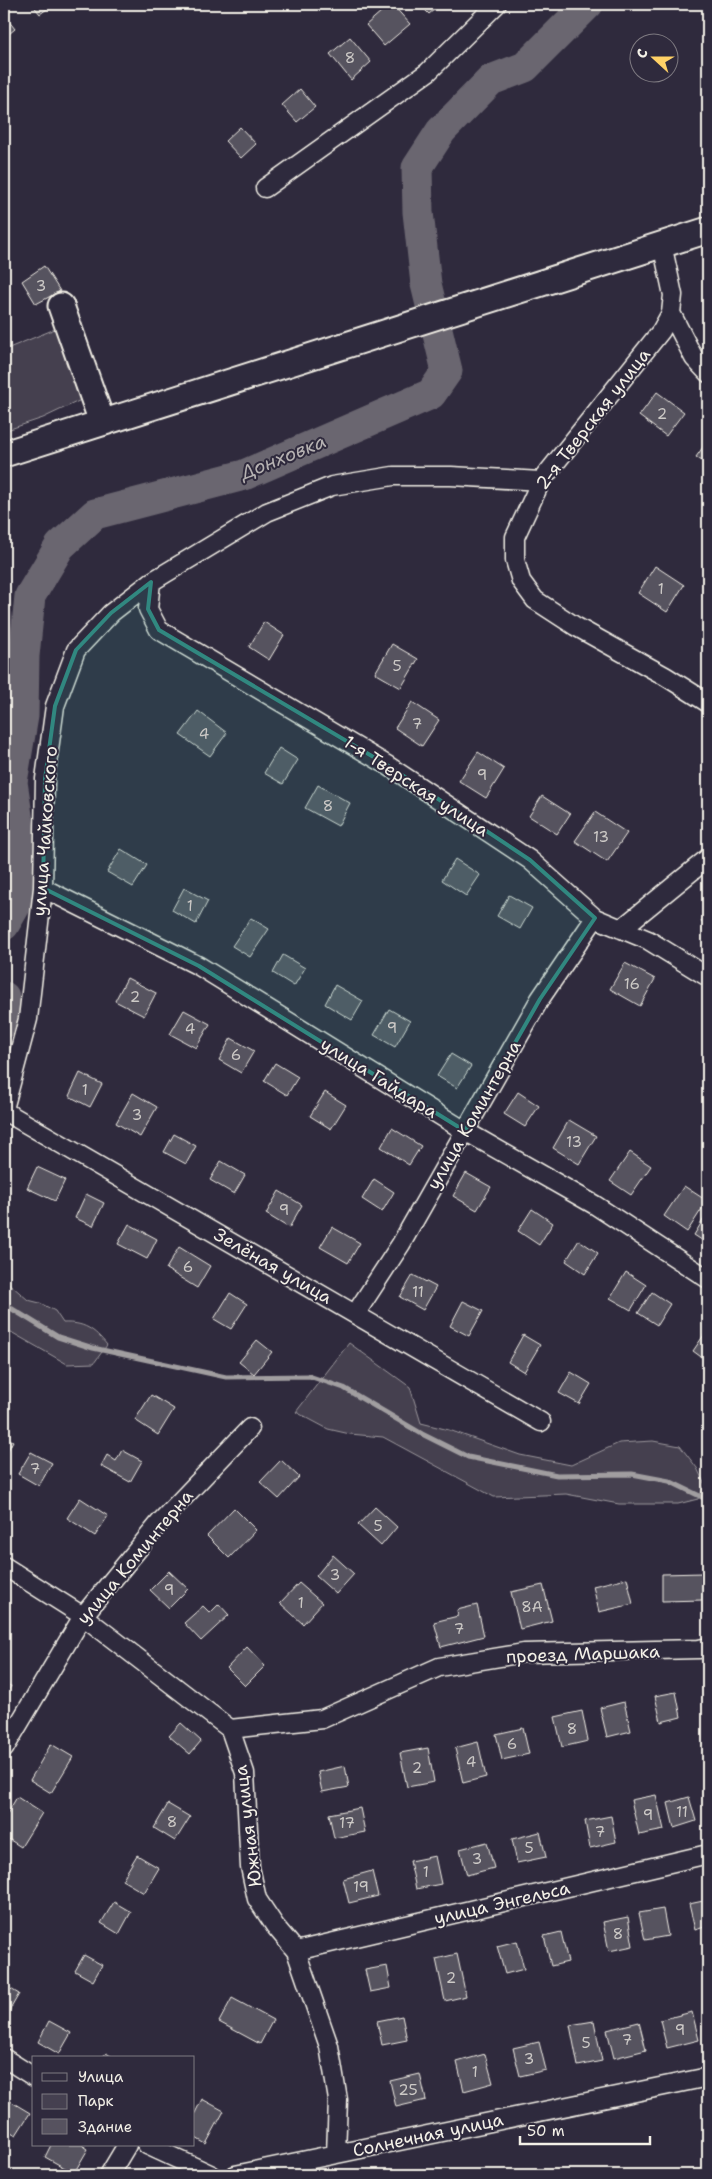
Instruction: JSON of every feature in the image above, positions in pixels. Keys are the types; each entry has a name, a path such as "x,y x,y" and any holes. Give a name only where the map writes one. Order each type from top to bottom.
{"street":[{"path":"265,188 428,72 497,4"},
{"path":"4,454 406,324 469,306 708,230"},
{"name":"2-я Тверская улица","path":"662,244 673,295 671,313 661,331 541,481 515,537 514,560 521,581 535,600 575,626 665,676 708,703"},
{"path":"61,306 102,422"},
{"path":"671,313 694,358 708,373"},
{"name":"улица Чайковского","path":"4,1110 28,1019 43,888 45,779 55,706 76,650 111,613 151,582 267,512 332,486 393,476 451,476 541,481"},
{"name":"1-я Тверская улица","path":"151,582 148,609 160,630 387,765 530,860 595,918 648,940 708,977"},
{"path":"621,929 708,858"},
{"name":"улица Гайдара","path":"43,888 198,966 465,1132 595,1205 708,1279"},
{"name":"улица Коминтерна","path":"356,1313 401,1244 540,999 595,918"},
{"name":"Зелёная улица","path":"4,1110 541,1422"},
{"name":"улица Коминтерна","path":"4,1749 83,1616 161,1521 250,1428"},
{"path":"4,1566 83,1616 230,1729"},
{"name":"проезд Маршака","path":"230,1729 322,1719 439,1667 524,1653 699,1649 708,1647"},
{"name":"Южная улица","path":"230,1729 245,1773 250,1867 257,1899 275,1926 296,1951 329,2046 338,2100 336,2154"},
{"name":"улица Энгельса","path":"296,1951 708,1854"},
{"path":"4,2058 32,2076"},
{"name":"Солнечная улица","path":"235,2175 708,2077"},
{"path":"109,2175 126,2146"},
{"path":"149,2146 212,2175"}],"highlighted area":[{"path":"151,582 148,609 159,630 387,765 530,860 595,918 540,999 465,1131 199,966 43,888 45,779 55,706 76,650 111,613"}],"green space":[{"path":"55,329 83,399 43,418 4,431 4,350"},
{"path":"4,1279 28,1300 40,1303 55,1311 63,1323 83,1325 98,1335 107,1345 94,1363 67,1364 4,1328"},
{"path":"349,1343 410,1387 421,1423 449,1430 520,1455 571,1465 619,1443 653,1441 680,1446 697,1468 705,1485 698,1499 678,1504 619,1504 566,1494 494,1497 383,1437 350,1434 328,1429 296,1412"}],"building":[{"path":"32,4 54,4 40,14"},
{"path":"390,4 410,24 384,46 366,25"},
{"path":"419,4 441,4 429,14"},
{"path":"4,15 15,29 4,38"},
{"path":"350,37 371,62 351,80 330,54"},
{"path":"300,89 315,107 297,122 282,105"},
{"path":"240,127 256,144 241,158 225,141"},
{"path":"44,266 60,291 36,304 22,281"},
{"path":"657,392 684,412 666,436 639,416"},
{"path":"708,440 708,465 696,457"},
{"path":"655,566 684,585 667,612 638,593"},
{"path":"708,617 708,630 702,627"},
{"path":"264,622 284,635 269,660 249,647"},
{"path":"392,644 418,659 401,688 375,673"},
{"path":"412,702 439,720 422,746 395,728"},
{"path":"198,711 227,733 210,756 180,735"},
{"path":"279,748 298,760 283,784 264,773"},
{"path":"478,752 504,769 486,798 459,781"},
{"path":"318,785 350,803 338,826 305,808"},
{"path":"542,796 570,814 557,834 529,816"},
{"path":"595,812 627,833 607,862 575,841"},
{"path":"121,849 147,865 133,887 107,872"},
{"path":"455,859 480,875 466,896 442,880"},
{"path":"184,888 208,901 196,924 172,910"},
{"path":"509,895 532,908 520,929 497,916"},
{"path":"708,911 708,926 701,922"},
{"path":"251,918 269,929 250,957 232,946"},
{"path":"283,955 305,968 294,986 273,973"},
{"path":"625,963 655,979 640,1006 610,989"},
{"path":"127,978 156,993 144,1016 115,1001"},
{"path":"335,985 363,1001 352,1020 325,1004"},
{"path":"389,1009 410,1021 395,1047 374,1035"},
{"path":"184,1010 210,1024 196,1048 170,1034"},
{"path":"231,1038 254,1051 241,1073 219,1060"},
{"path":"451,1054 471,1066 457,1088 437,1076"},
{"path":"275,1063 298,1077 287,1095 264,1081"},
{"path":"80,1073 102,1084 90,1107 69,1096"},
{"path":"325,1092 346,1105 331,1129 310,1116"},
{"path":"518,1092 539,1106 525,1127 504,1114"},
{"path":"133,1093 157,1107 140,1137 116,1123"},
{"path":"569,1120 596,1136 579,1164 553,1148"},
{"path":"392,1128 421,1146 409,1165 381,1147"},
{"path":"174,1134 196,1146 186,1164 164,1152"},
{"path":"630,1152 651,1166 631,1195 610,1181"},
{"path":"221,1161 245,1175 234,1194 210,1180"},
{"path":"37,1167 65,1180 55,1201 27,1188"},
{"path":"466,1173 491,1187 477,1210 453,1196"},
{"path":"374,1179 394,1192 382,1212 362,1199"},
{"path":"684,1186 707,1201 687,1232 664,1216"},
{"path":"279,1191 302,1205 289,1228 266,1214"},
{"path":"86,1194 104,1203 93,1226 75,1218"},
{"path":"532,1209 553,1223 539,1245 518,1231"},
{"path":"708,1212 708,1244 694,1235"},
{"path":"129,1224 157,1239 147,1259 118,1244"},
{"path":"332,1227 360,1243 348,1263 320,1247"},
{"path":"579,1240 598,1253 585,1274 566,1261"},
{"path":"179,1247 210,1266 197,1288 166,1269"},
{"path":"626,1272 646,1285 631,1310 610,1298"},
{"path":"413,1275 436,1287 423,1310 400,1297"},
{"path":"652,1292 670,1304 657,1325 638,1313"},
{"path":"230,1293 247,1304 231,1329 214,1319"},
{"path":"463,1301 483,1311 469,1336 450,1326"},
{"path":"708,1329 708,1362 693,1351"},
{"path":"523,1335 540,1345 524,1372 508,1362"},
{"path":"257,1340 272,1352 254,1374 239,1362"},
{"path":"571,1372 591,1384 579,1404 559,1393"},
{"path":"151,1395 174,1409 158,1435 135,1420"},
{"path":"4,1436 13,1441 4,1457"},
{"path":"122,1450 142,1461 130,1482 101,1466 107,1455 116,1461"},
{"path":"31,1452 52,1463 39,1486 18,1474"},
{"path":"281,1460 299,1477 279,1499 260,1482"},
{"path":"80,1498 108,1516 95,1536 67,1518"},
{"path":"375,1507 397,1527 381,1546 358,1525"},
{"path":"234,1508 256,1530 229,1558 207,1536"},
{"path":"333,1555 354,1574 336,1594 316,1576"},
{"path":"169,1571 188,1589 169,1608 150,1590"},
{"path":"703,1573 703,1600 662,1601 662,1574"},
{"path":"627,1578 633,1604 599,1612 593,1586"},
{"path":"299,1583 322,1603 303,1624 280,1603"},
{"path":"543,1585 552,1621 520,1629 511,1592"},
{"path":"219,1604 229,1615 201,1641 184,1623 203,1606 210,1613"},
{"path":"477,1605 484,1636 441,1647 434,1622 458,1616 457,1610"},
{"path":"247,1647 265,1666 245,1686 227,1668"},
{"path":"4,1683 11,1686 4,1699"},
{"path":"676,1692 681,1717 661,1722 655,1696"},
{"path":"624,1702 631,1731 607,1737 600,1708"},
{"path":"582,1711 588,1741 562,1747 555,1717"},
{"path":"181,1723 201,1741 190,1754 169,1736"},
{"path":"523,1728 529,1754 502,1760 496,1734"},
{"path":"478,1742 486,1777 463,1783 455,1748"},
{"path":"51,1744 73,1757 51,1793 30,1780"},
{"path":"428,1748 434,1782 407,1787 400,1753"},
{"path":"345,1766 349,1787 322,1792 318,1772"},
{"path":"656,1795 664,1830 639,1835 631,1800"},
{"path":"17,1797 42,1813 21,1847 4,1836 4,1819"},
{"path":"689,1797 696,1821 674,1828 668,1803"},
{"path":"168,1804 190,1817 175,1841 154,1828"},
{"path":"360,1808 365,1832 334,1838 329,1814"},
{"path":"611,1816 616,1842 590,1848 585,1821"},
{"path":"540,1832 546,1857 517,1863 512,1839"},
{"path":"487,1842 494,1868 467,1875 460,1849"},
{"path":"137,1855 159,1868 144,1893 122,1880"},
{"path":"435,1856 441,1884 416,1889 410,1861"},
{"path":"372,1871 378,1896 349,1903 343,1879"},
{"path":"708,1900 708,1926 695,1930 689,1904"},
{"path":"114,1902 131,1912 119,1934 101,1923"},
{"path":"663,1909 668,1936 645,1940 639,1913"},
{"path":"628,1917 633,1946 609,1951 603,1922"},
{"path":"561,1932 568,1962 551,1966 544,1936"},
{"path":"517,1941 524,1969 505,1974 497,1946"},
{"path":"457,1954 466,1996 445,2001 436,1959"},
{"path":"84,1955 102,1965 93,1981 75,1971"},
{"path":"387,1966 391,1988 370,1992 365,1970"},
{"path":"4,1985 19,1994 4,2020"},
{"path":"232,1998 273,2020 260,2044 219,2022"},
{"path":"692,2012 699,2040 667,2048 660,2020"},
{"path":"402,2016 407,2040 382,2045 377,2021"},
{"path":"49,2021 71,2033 59,2054 38,2042"},
{"path":"594,2021 602,2061 578,2066 570,2025"},
{"path":"639,2022 646,2050 614,2058 607,2030"},
{"path":"539,2042 546,2070 520,2076 513,2048"},
{"path":"485,2054 493,2083 464,2091 457,2062"},
{"path":"420,2074 426,2100 396,2107 390,2081"},
{"path":"202,2099 224,2111 206,2144 195,2138 195,2113"},
{"path":"10,2101 30,2113 16,2135 4,2128 4,2110"},
{"path":"50,2146 84,2146 88,2149 74,2173 45,2157"}],"waterway":[{"name":"Донховка","path":"4,925 15,906 25,868 12,782 23,716 24,656 30,596 60,546 95,514 244,475 431,394 447,371 426,284 418,212 417,168 441,131 491,80 525,67 588,4"},
{"name":"Донховка","path":"4,997 7,1007 4,1023"},
{"path":"4,1304 58,1337 93,1348 226,1377 309,1376 344,1388 422,1434 468,1457 557,1475 632,1474 669,1481 708,1500"}]}
